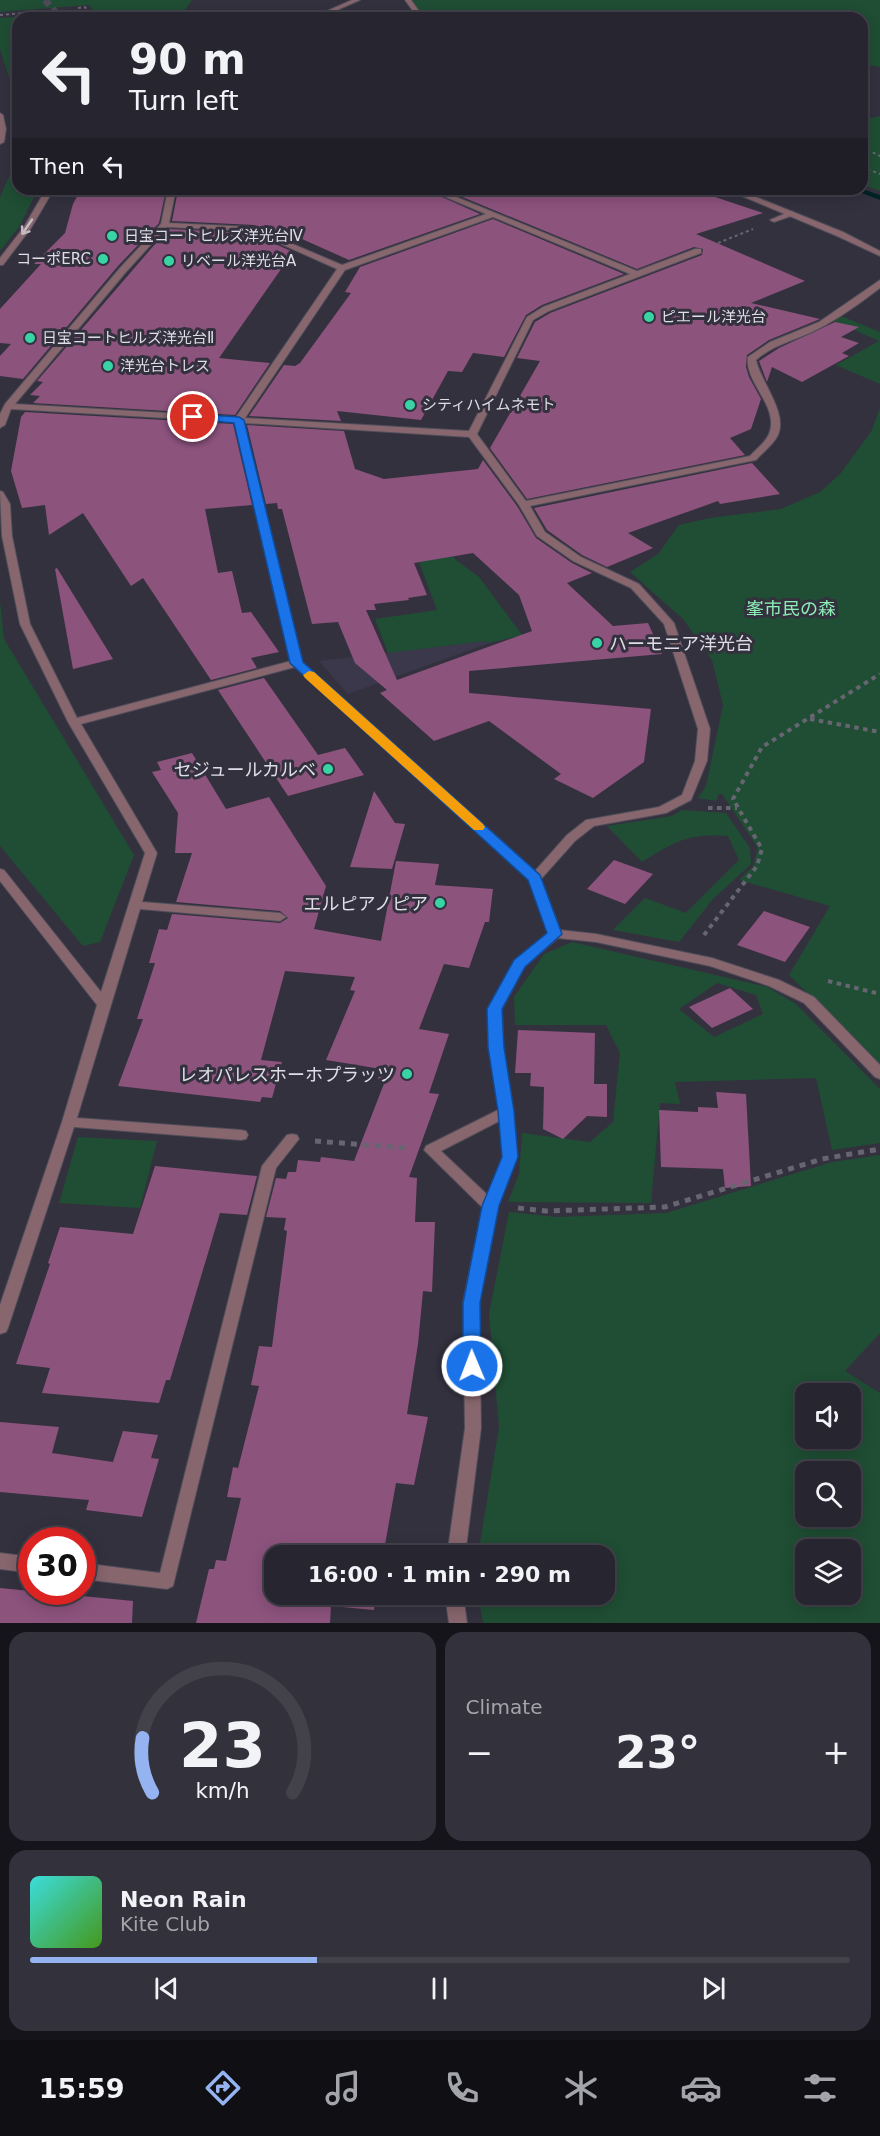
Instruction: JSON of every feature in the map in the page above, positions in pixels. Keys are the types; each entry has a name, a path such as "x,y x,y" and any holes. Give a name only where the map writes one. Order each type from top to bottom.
{"street":[{"path":"328,12 357,0"},
{"path":"0,115 2,129 0,142"},
{"path":"0,263 27,228 46,195"},
{"path":"0,425 8,406 123,270 165,225 171,195"},
{"path":"445,195 636,274"},
{"path":"744,195 840,234 880,254"},
{"path":"774,220 791,213"},
{"path":"494,214 342,268 239,420 297,663 535,878 555,934"},
{"path":"165,225 253,229 342,268"},
{"path":"472,434 530,319 546,309 698,251"},
{"path":"524,504 753,458 774,434 777,420 752,370 751,359 764,347 813,328 847,308 880,282"},
{"path":"8,406 472,434 524,504 541,534 577,559 634,586 669,623 704,729 701,761 687,797 662,810 590,823 571,838 535,878"},
{"path":"0,494 5,504 7,536 26,624 74,722 151,853 69,1122 0,1328"},
{"path":"74,722 297,663"},
{"path":"0,873 104,1005"},
{"path":"135,905 280,917"},
{"path":"457,1545 473,1428 471,1303 490,1206 510,1157 506,1111 496,1047 495,1009 519,964 555,934 596,938 712,962 774,982 809,1000 880,1074"},
{"path":"490,1206 431,1150 506,1111"},
{"path":"69,1122 241,1135"},
{"path":"96,1573 167,1581 269,1166 292,1139"},
{"path":"0,1561 18,1563"},
{"path":"456,1605 458,1623"}],"path":[{"path":"698,251 774,220"},
{"path":"687,958 757,866 762,849 733,800 762,747 880,674"},
{"path":"810,719 880,732"},
{"path":"292,1139 431,1150"},
{"path":"490,1206 546,1211 665,1207 822,1159 880,1149"}],"shaded area":[{"path":"486,641 489,643 348,694 319,661"}],"green space":[{"path":"0,0 192,0 183,12 94,12 89,5 0,12"},
{"path":"411,0 880,0 880,67 868,65 868,12 418,12"},
{"path":"12,17 12,87 0,49 0,18"},
{"path":"880,116 880,191 868,187 868,119"},
{"path":"12,170 12,195 35,195 19,227 0,251 0,197"},
{"path":"841,316 880,332 880,384 836,365 879,341 834,321"},
{"name":"峯市民の森","path":"880,408 880,1064 789,975 830,906 739,880 753,866 758,848 722,794 719,794 716,801 698,798 706,786 723,705 712,660 683,619 630,572 658,554 679,525 710,518 781,509 820,492 840,474 871,432"},
{"path":"434,531 456,560 479,577 522,635 489,643 486,641 388,653 375,619 437,610 418,559"},
{"path":"0,601 4,639 134,855 100,942 83,946 0,846"},
{"path":"682,810 726,813 750,848 751,864 713,899 679,942 613,930 645,898 686,913 739,860 728,836 714,835 682,840 642,862 607,826 672,816"},
{"path":"572,942 767,987 796,1004 880,1089 880,1143 832,1150 816,1078 675,1082 680,1104 660,1103 651,1203 508,1202 519,1174 522,1133 590,1142 613,1122 620,1053 606,1025 515,1025 514,997 544,954","holes":["717,983 756,995 763,1014 714,1037 679,1009"]},
{"path":"78,1137 157,1141 140,1208 59,1203"},
{"path":"880,1155 880,1333 845,1371 880,1393 880,1623 483,1623 480,1605 615,1605 615,1545 480,1545 499,1427 489,1314 509,1212 557,1217 666,1213 832,1162"}],"building":[{"path":"78,195 165,195 159,223 118,266 23,379 0,376 0,356 11,344 0,343 0,309 41,264 34,264 65,233"},
{"path":"177,195 355,195 360,197 366,195 437,195 480,214 349,260 302,239 298,244 254,225 172,221"},
{"path":"458,195 709,195 763,213 696,234 805,281 751,303 820,319 769,340 747,355 746,367 749,377 761,399 751,429 730,438 745,455 527,499 490,448 540,361 517,358 535,322 550,313 702,255 703,249 694,247 637,269"},
{"path":"493,219 624,274 542,305 526,315 504,357 473,353 462,372 448,371 421,420 337,411 341,421 249,416 284,365 295,366 300,363 351,293 345,292 360,267"},
{"path":"168,229 251,233 293,252 219,358 270,363 235,415 33,403 40,396 30,395 43,382 37,381"},
{"path":"835,322 859,327 841,337 859,343 842,353 849,356 802,382 772,367 767,382 759,361 779,348"},
{"path":"25,412 233,424 252,505 205,509 218,573 232,571 242,613 251,612 279,652 251,658 257,668 211,680 143,578 131,586 83,513 49,535 45,505 22,508 11,471 21,417"},
{"path":"247,425 344,431 355,469 384,479 478,469 483,460 517,506 536,538 572,563 592,573 567,583 613,626 648,623 662,654 469,671 469,693 651,709 644,762 593,798 554,779 561,774 489,721 434,741 380,693 387,690 355,663 338,622 312,624 282,509 278,509 277,503 266,504","holes":["473,553 519,595 532,631 397,680 366,610 376,610 374,604 409,600 408,598 427,595 414,563"]},
{"path":"752,463 780,494 720,504 718,501 628,533 653,548 607,567 582,555 547,530 534,508"},
{"path":"57,568 113,659 73,669 55,569"},
{"path":"264,678 318,755 345,748 364,775 288,796 218,690"},
{"path":"192,753 226,809 269,797 326,886 314,929 381,941 396,861 439,864 435,885 493,889 489,922 485,922 469,968 444,964 419,1029 449,1034 429,1093 439,1094 409,1177 417,1178 415,1222 435,1222 432,1292 423,1291 418,1344 407,1414 428,1417 414,1485 396,1483 385,1545 264,1545 264,1605 375,1605 374,1610 331,1606 330,1623 196,1623 209,1569 214,1569 216,1560 226,1561 241,1498 227,1497 233,1467 238,1468 259,1386 251,1385 259,1346 272,1347 287,1231 284,1230 286,1218 266,1217 276,1178 286,1179 288,1172 296,1172 298,1160 320,1162 321,1157 354,1161 385,1081 378,1079 381,1069 326,1060 355,991 350,990 355,977 285,971 261,1060 282,1062 272,1098 262,1097 260,1102 118,1086 143,1019 137,1019 155,963 149,963 159,929 167,930 172,914 280,923 288,918 280,911 176,902 192,853 175,853 178,813 152,772 161,770 157,762"},
{"path":"374,791 395,823 405,824 392,869 350,867"},
{"path":"614,860 653,874 625,904 587,889"},
{"path":"764,911 810,927 785,962 737,945"},
{"path":"730,988 753,1009 712,1028 689,1007"},
{"path":"518,1030 595,1033 594,1084 607,1084 607,1117 587,1116 563,1139 543,1129 544,1087 530,1086 531,1073 515,1073"},
{"path":"716,1092 746,1094 751,1186 725,1188 723,1169 661,1167 659,1110 698,1112 698,1107 718,1108"},
{"path":"155,1166 257,1176 247,1215 220,1213 170,1380 166,1380 159,1403 42,1393 50,1368 16,1364 60,1227 133,1234"},
{"path":"0,1422 59,1427 52,1453 113,1462 123,1431 158,1435 151,1458 159,1459 142,1517 86,1510 89,1500 0,1492"},
{"path":"0,1588 18,1590 18,1605 96,1605 96,1597 133,1601 132,1623 0,1623"}],"waterway":[{"path":"868,194 880,198"}],"tunnel":[{"path":"45,0 55,12"}],"slow traffic":[{"path":"309,675 479,827"}],"place":[{"name":"日宝コートヒルズ洋光台Ⅳ","path":"112,236"},
{"name":"コーポERC","path":"103,259"},
{"name":"リベール洋光台A","path":"169,261"},
{"name":"ピエール洋光台","path":"649,317"},
{"name":"日宝コートヒルズ洋光台Ⅱ","path":"30,338"},
{"name":"洋光台トレス","path":"108,366"},
{"name":"シティハイムネモト","path":"410,405"},
{"name":"ハーモニア洋光台","path":"597,643"},
{"name":"セジュールカルベ","path":"328,769"},
{"name":"エルピアノピア","path":"440,903"},
{"name":"レオパレスホーホプラッツ","path":"407,1074"}],"route":[{"path":"193,417 239,420 297,663 535,878 555,934 519,964 495,1009 496,1047 506,1111 510,1157 490,1206 471,1303 472,1366"}]}
